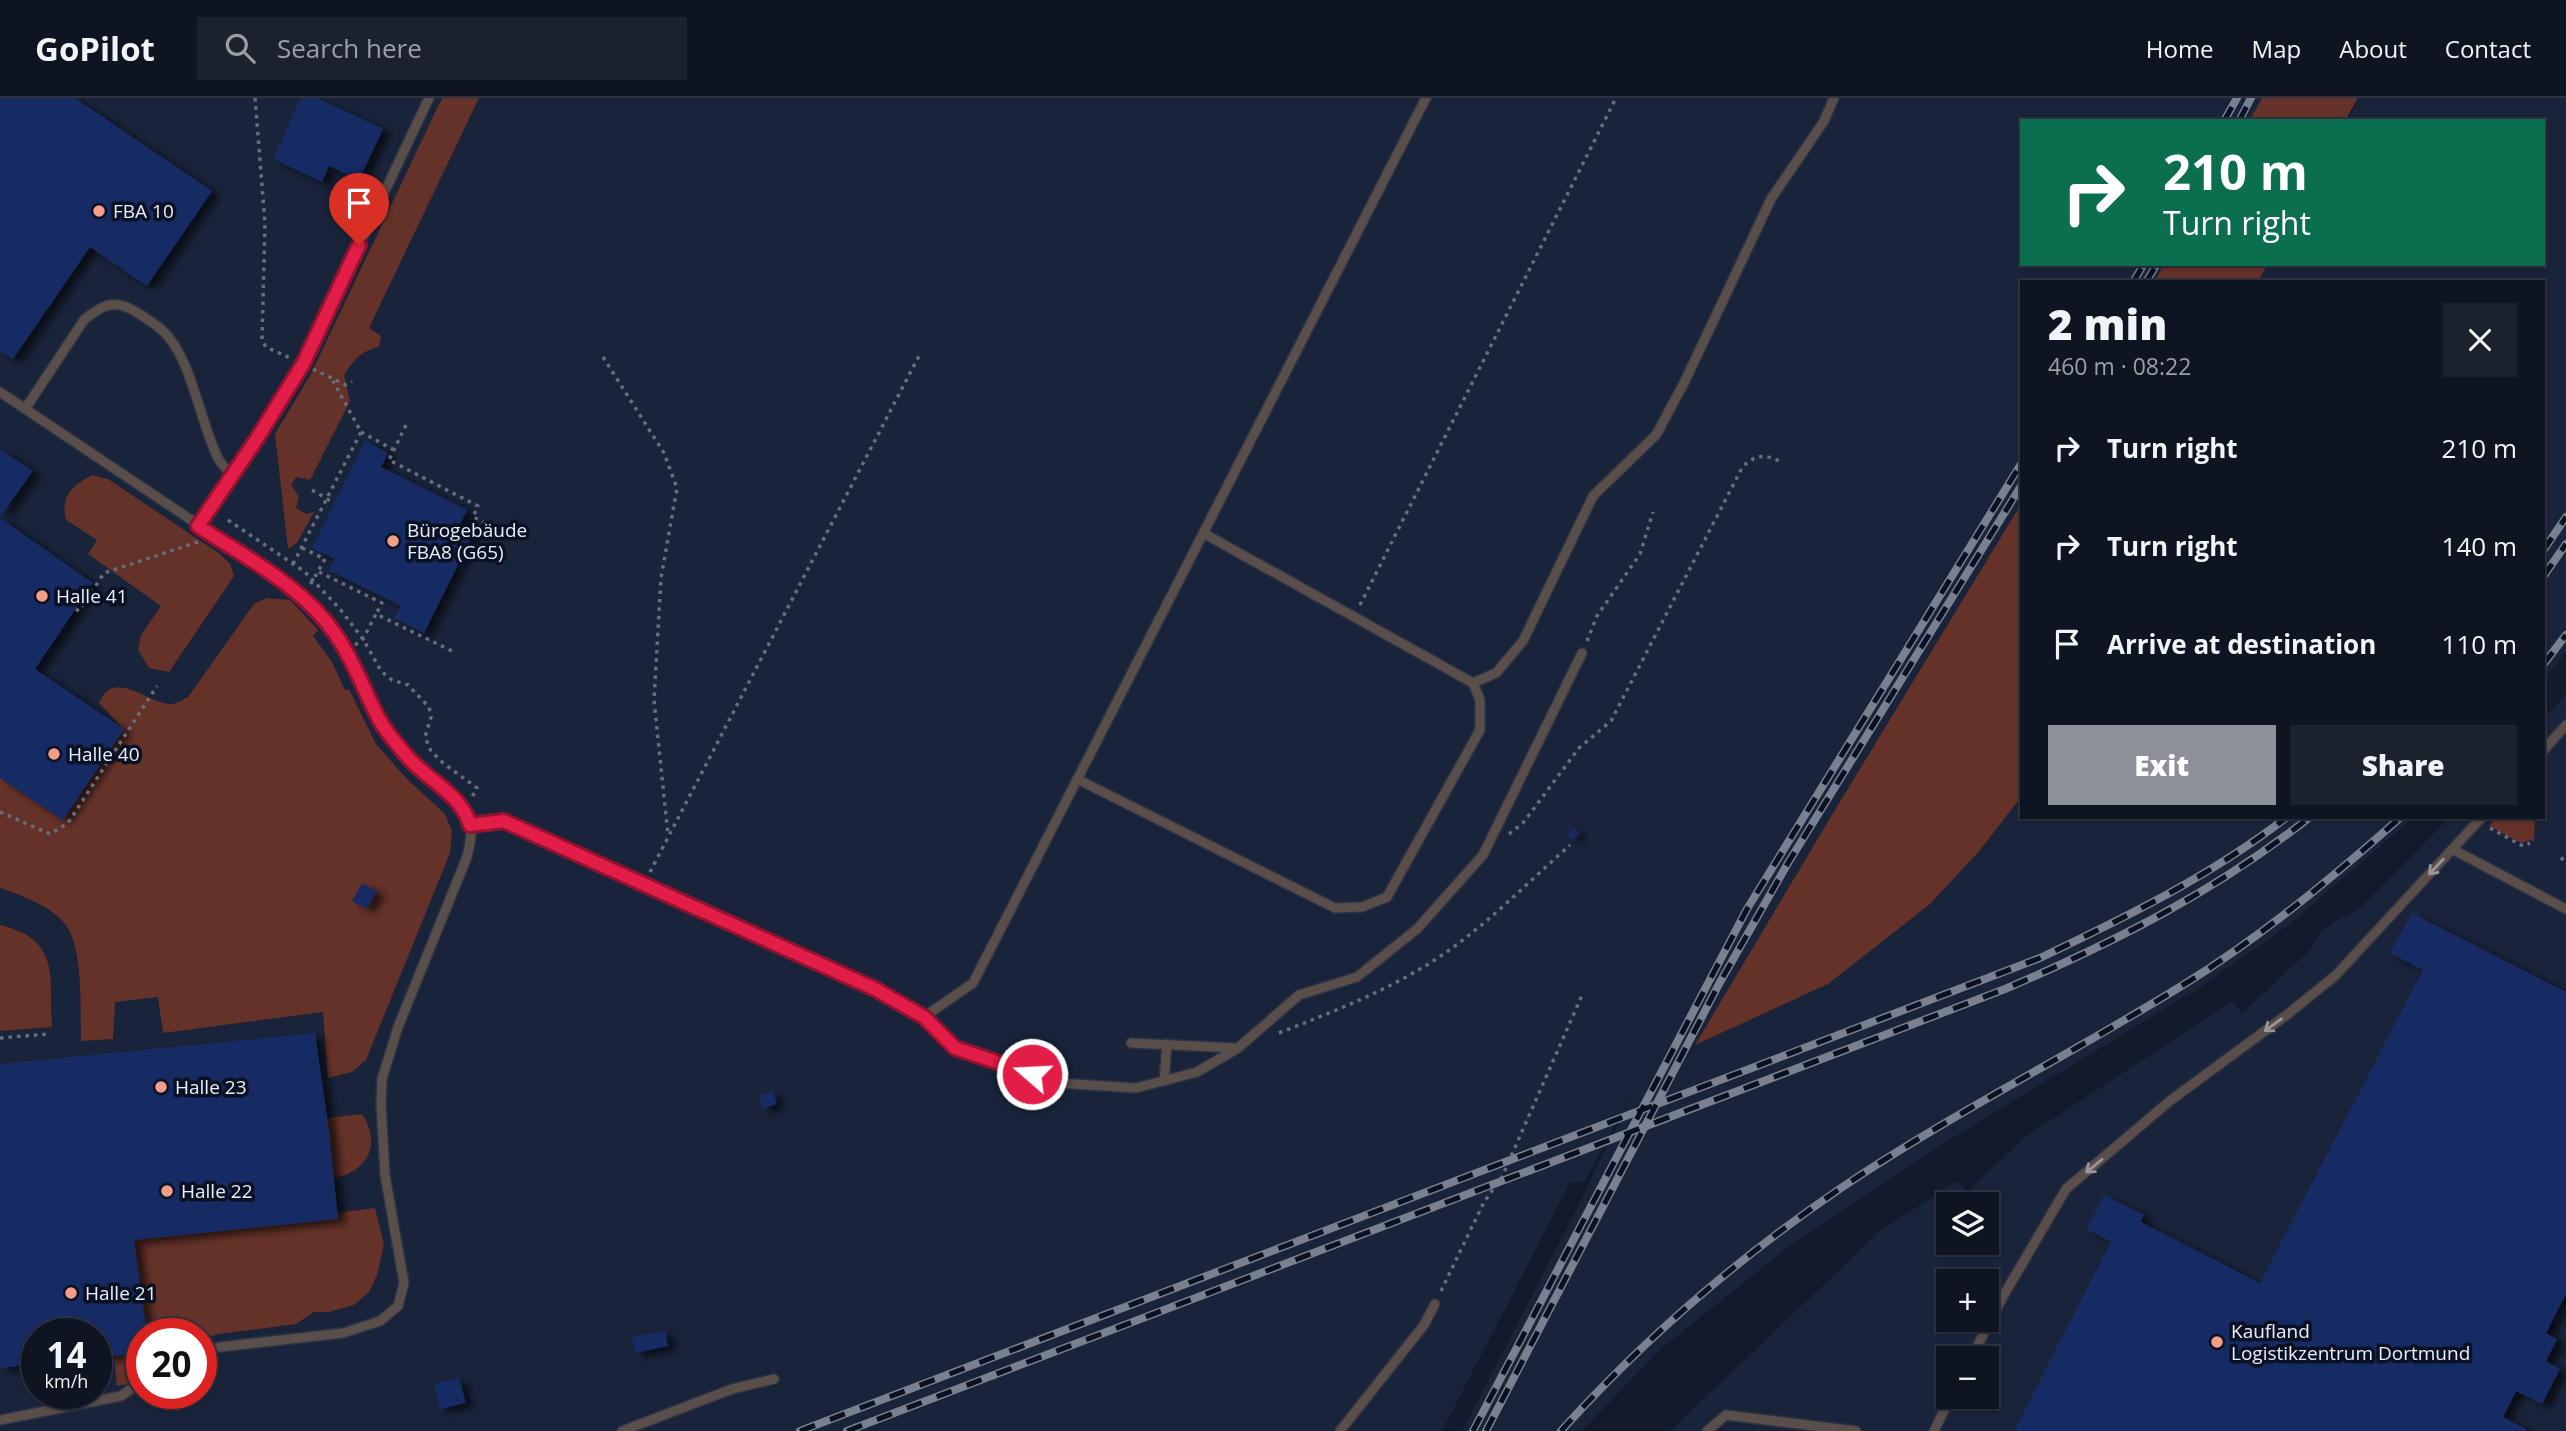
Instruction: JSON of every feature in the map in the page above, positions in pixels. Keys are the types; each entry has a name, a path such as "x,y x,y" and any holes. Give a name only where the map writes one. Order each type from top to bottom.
{"lane":[{"path":"198,526 233,476 303,364 429,98"},
{"path":"924,1017 973,983 1426,98"},
{"path":"1474,683 1496,673 1523,641 1593,496 1656,435 1684,383 1771,199 1824,121 1833,98"},
{"path":"25,409 84,320 97,309 111,303 122,306 133,310 163,331 173,344 182,360 219,461 233,476"},
{"path":"0,392 276,577 305,600 336,635 382,724 409,759 448,792 464,811 472,833 467,858 398,1027 382,1079 380,1104 386,1175 404,1283 398,1306 380,1321 343,1333 217,1348"},
{"path":"1077,779 1335,908 1362,907 1387,897 1480,730 1480,700 1474,683 1203,533"},
{"path":"470,825 504,821 645,883 875,989 924,1017 955,1048 1058,1083 1136,1088 1197,1072 1238,1048 1299,995 1357,977 1417,929 1483,855 1582,653"},
{"path":"2545,749 2566,725"},
{"path":"1977,1346 2066,1189 2171,1100 2288,1014 2336,975 2480,819"},
{"path":"2452,849 2566,909"},
{"path":"1131,1043 1238,1048"},
{"path":"1164,1081 1167,1045"},
{"path":"1340,1431 1424,1325 1435,1304"},
{"path":"622,1431 732,1389 774,1379"},
{"path":"0,1420 121,1396 126,1392"},
{"path":"1934,1431 1945,1409"},
{"path":"1707,1431 1726,1415 1856,1431"}],"path":[{"path":"256,98 265,223 262,340 266,346 332,379 346,385 352,382"},
{"path":"1354,617 1616,98"},
{"path":"645,883 920,354"},
{"path":"603,357 664,453 677,488 661,578 654,701 668,837"},
{"path":"332,379 360,432 394,450"},
{"path":"406,425 389,460 478,506 473,517 513,538"},
{"path":"292,564 360,432"},
{"path":"1503,839 1523,823 1579,748 1611,721 1742,467 1755,457 1766,455 1782,462"},
{"path":"312,490 334,503"},
{"path":"1582,653 1597,616 1640,554 1653,512"},
{"path":"228,520 305,572 332,599 363,639 381,671 392,680 408,685 429,707 431,717 425,737 431,751 477,788 464,811"},
{"path":"76,609 79,611 104,573 214,537"},
{"path":"302,548 325,559 316,577"},
{"path":"318,572 382,603 363,639 345,653"},
{"path":"376,614 456,653"},
{"path":"0,812 50,834 68,823 157,686"},
{"path":"2490,828 2523,846 2530,843"},
{"path":"1276,1034 1366,999 1433,961 1477,928 1570,845"},
{"path":"2561,860 2566,855"},
{"path":"1435,1304 1484,1202 1502,1177 1583,993"},
{"path":"0,1038 47,1034"}],"shaded area":[{"path":"0,98 2262,98 2250,119 2020,119 2020,266 2163,266 2155,280 2020,280 2020,506 1696,1044 1828,984 1981,849 2020,798 2020,819 2412,819 2290,924 2201,987 1936,1148 1789,1246 1661,1349 1582,1431 1462,1431 1636,1087 1585,1181 1570,1183 1442,1431 0,1431"},
{"path":"442,98 479,98 369,328 381,336 379,347 362,354 347,370 344,376 350,401 310,480 296,477 291,485 299,497 296,508 306,514 314,512 297,543 288,549 275,434 311,374"},
{"path":"2262,98 2358,98 2346,119 2250,119"},
{"path":"2359,98 2566,98 2566,652 2545,678 2545,280 2260,280 2267,266 2545,266 2545,119 2348,119"},
{"path":"2163,266 2267,266 2259,280 2155,280"},
{"path":"92,475 108,479 220,554 230,564 234,576 169,672 149,668 138,650 141,635 161,606 88,554 97,540 66,520 66,498 73,488"},
{"path":"2020,506 2020,798 1981,849 1930,904 1828,984 1695,1045"},
{"path":"267,598 290,600 318,630 313,636 332,662 345,690 349,689 376,744 408,780 445,814 452,831 450,853 366,1060 352,1072 328,1078 323,1012 163,1033 158,997 115,1002 113,1039 81,1041 80,980 71,935 65,924 52,912 0,888 0,778 63,820 123,729 99,703 106,693 114,688 123,688 173,704 188,697 254,604"},
{"path":"2566,694 2566,1431 1670,1431 1880,1231 1936,1195 1936,1255 1999,1255 1999,1192 1940,1192 1957,1181 1968,1191 2025,1137 2232,1001 2242,1013 2310,950 2320,932 2359,909 2448,819 2545,819 2545,717"},
{"path":"2495,819 2535,819 2534,842 2531,840 2521,843 2489,826"},
{"path":"0,925 20,932 42,950 48,962 50,976 52,1027 0,1031"},
{"path":"362,1114 371,1135 368,1155 356,1170 334,1178 327,1118"},
{"path":"375,1208 384,1245 377,1275 369,1292 354,1305 329,1312 314,1312 296,1324 217,1334 217,1318 145,1318 134,1240"},
{"path":"126,1355 126,1384 117,1386 114,1356"}],"building":[{"name":"FBA 10","path":"0,98 75,98 212,191 147,286 90,247 13,359 0,351"},
{"path":"301,98 317,98 383,129 359,180 329,166 322,182 273,159"},
{"name":"Bürogebäude FBA8 (G65)","path":"365,441 388,453 381,467 467,510 459,526 474,533 424,633 394,618 401,606 329,570 335,559 312,548"},
{"path":"0,449 33,471 0,517"},
{"name":"Halle 40","path":"0,518 93,583 35,669 124,729 63,820 0,778"},
{"path":"1573,828 1578,832 1574,840 1567,835"},
{"path":"362,883 377,891 367,909 352,901"},
{"path":"2412,913 2566,992 2566,1294 2546,1333 2557,1339 2546,1361 2560,1369 2542,1404 2516,1391 2503,1417 2526,1429 2525,1431 2014,1431 2111,1242 2087,1229 2104,1195 2144,1215 2141,1222 2260,1283 2423,970 2390,953"},
{"path":"315,1033 338,1219 134,1240 145,1318 126,1318 126,1355 112,1356 112,1318 21,1318 21,1366 0,1368 0,1064"},
{"path":"773,1091 777,1104 763,1109 759,1096"},
{"path":"665,1331 668,1346 635,1353 632,1337"},
{"path":"459,1378 466,1403 440,1409 434,1384"}],"railway":[{"path":"2225,119 2237,98"},
{"path":"2240,119 2251,98"},
{"path":"2134,280 2143,266"},
{"path":"2147,280 2156,266"},
{"path":"1473,1431 1747,909 2020,466"},
{"path":"1486,1431 1719,984 1788,863 2020,488"},
{"path":"2545,548 2566,517"},
{"path":"2545,574 2566,544"},
{"path":"2545,662 2566,635"},
{"path":"800,1431 2040,958 2198,877 2284,819"},
{"path":"847,1431 2005,989 2086,953 2164,913 2238,868 2307,819"},
{"path":"1561,1431 1659,1332 1729,1271 1803,1215 1925,1135 2212,967 2295,906 2399,819"}],"place":[{"name":"FBA 10","path":"99,211"},
{"name":"Bürogebäude FBA8 (G65)","path":"393,541"},
{"name":"Halle 41","path":"42,596"},
{"name":"Halle 40","path":"54,754"},
{"name":"Halle 23","path":"161,1087"},
{"name":"Halle 22","path":"167,1191"},
{"name":"Halle 21","path":"71,1293"},
{"name":"Kaufland Logistikzentrum Dortmund","path":"2217,1342"}],"route":[{"path":"359,245 303,364 233,476 198,526 276,577 305,600 336,635 382,724 409,759 448,792 467,815 470,825 504,821 645,883 875,989 924,1017 955,1048 1032,1074"}]}
